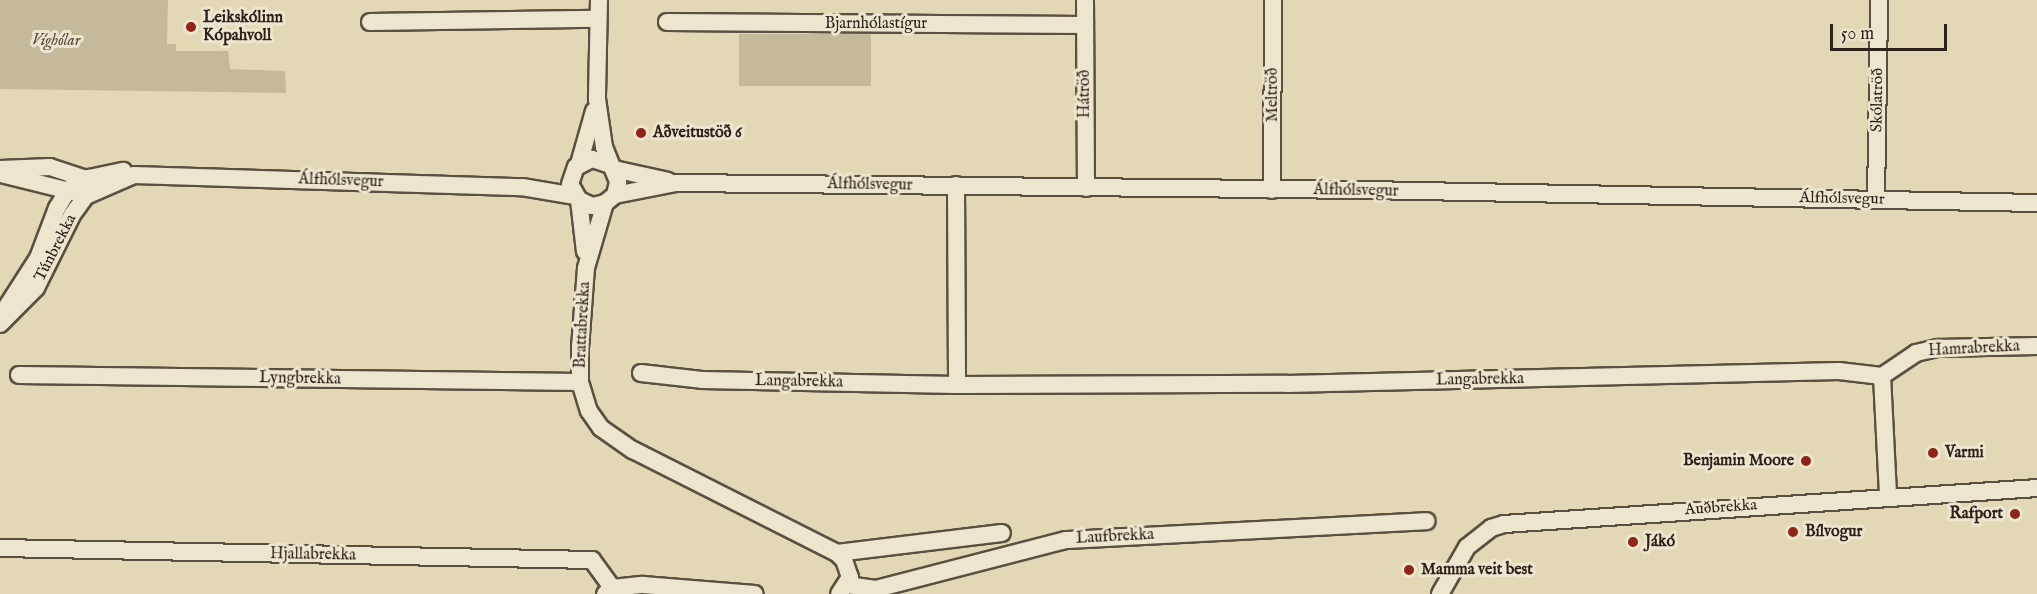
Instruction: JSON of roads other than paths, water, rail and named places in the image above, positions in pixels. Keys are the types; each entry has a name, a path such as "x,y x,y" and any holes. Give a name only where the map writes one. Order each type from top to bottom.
{"street":[{"path":"597,99 570,184 577,198 592,206 610,199 618,182 612,167 597,99 599,0"},
{"name":"Hátröð","path":"1085,0 1086,188"},
{"name":"Meltröð","path":"1272,190 1273,0"},
{"name":"Skólatröð","path":"1876,200 1879,0"},
{"path":"370,22 598,19"},
{"name":"Bjarnhólastígur","path":"667,22 1084,25"},
{"path":"576,167 598,159 612,167"},
{"name":"Álfhólsvegur","path":"0,171 50,167 91,188"},
{"name":"Álfhólsvegur","path":"522,187 576,167"},
{"name":"Álfhólsvegur","path":"612,167 675,183 956,185 2037,203"},
{"name":"Álfhólsvegur","path":"0,171 69,189 91,188 124,171 522,187 577,198"},
{"name":"Álfhólsvegur","path":"610,199 675,183"},
{"path":"956,185 957,385"},
{"name":"Túnbrekka","path":"0,324 36,288 72,215 91,188"},
{"name":"Túnbrekka","path":"0,317 38,258 57,208 69,189"},
{"name":"Brattabrekka","path":"577,198 586,268 580,382"},
{"name":"Brattabrekka","path":"586,268 610,199"},
{"name":"Hamrabrekka","path":"1882,376 1916,353 1938,348 2037,346"},
{"name":"Langabrekka","path":"641,373 702,380 957,385 1299,384 1839,371 1882,376"},
{"name":"Lyngbrekka","path":"20,375 580,382"},
{"path":"1882,376 1888,495"},
{"path":"580,382 589,411 610,436 837,553 1002,532"},
{"name":"Auðbrekka","path":"1440,594 1467,547 1491,528 1504,524 1888,495 2037,488"},
{"name":"Laufbrekka","path":"837,553 848,568 843,590 876,589 1066,540 1426,521"},
{"name":"Hjallabrekka","path":"0,548 592,560 609,591 643,585 755,594"}],"place":[{"name":"Leikskólinn Kópahvoll","path":"191,27"},
{"name":"Aðveitustöð 6","path":"641,133"},
{"name":"Varmi","path":"1933,453"},
{"name":"Benjamin Moore","path":"1806,461"},
{"name":"Rafport","path":"2015,514"},
{"name":"Bílvogur","path":"1793,532"},
{"name":"Jákó","path":"1633,542"},
{"name":"Mamma veit best","path":"1409,570"}],"park label":[{"name":"Víghólar","path":"56,41"}]}
